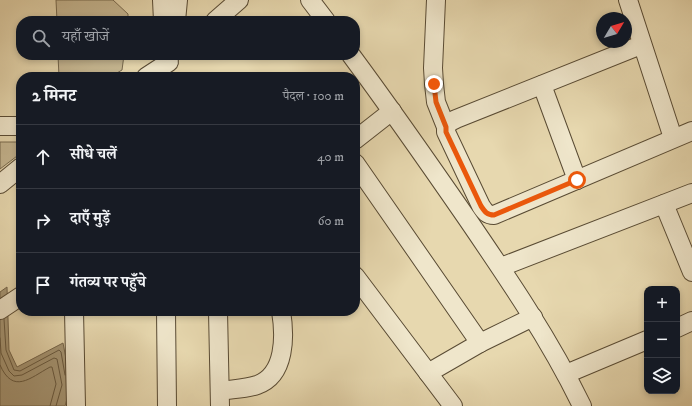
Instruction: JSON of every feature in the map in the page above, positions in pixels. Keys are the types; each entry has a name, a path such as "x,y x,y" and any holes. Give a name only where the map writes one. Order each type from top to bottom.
{"street":[{"path":"221,16 239,0"},
{"path":"310,0 322,16"},
{"path":"436,0 433,68 436,102 446,127 446,132 481,206 489,215 494,215 692,131"},
{"path":"628,0 673,138"},
{"path":"163,5 172,16"},
{"path":"446,127 450,122 456,119 642,45"},
{"path":"355,60 501,268 533,317 566,374 582,406"},
{"path":"156,72 169,65"},
{"path":"542,85 577,180"},
{"path":"360,136 392,111"},
{"path":"0,126 16,126"},
{"path":"0,184 16,171"},
{"path":"360,171 480,343"},
{"path":"501,268 692,193"},
{"path":"664,204 691,267"},
{"path":"360,283 453,406"},
{"path":"0,310 16,299"},
{"path":"74,316 76,406"},
{"path":"166,316 167,406"},
{"path":"218,316 220,399 258,385 272,374 282,354 284,341 282,316"},
{"path":"428,373 480,343 533,317"},
{"path":"680,327 692,321"},
{"path":"566,374 644,341"}],"shaded area":[{"path":"56,0 113,0 128,14 128,16 57,16"},
{"path":"58,60 123,60 122,70 119,72 59,72"},
{"path":"0,142 16,142 16,157 0,169"}],"water":[{"path":"7,287 9,350 17,367 63,343 71,385 65,406 0,406 0,292"}],"route":[{"path":"434,84 436,102 446,127 446,132 481,206 489,215 494,215 577,180"}]}
